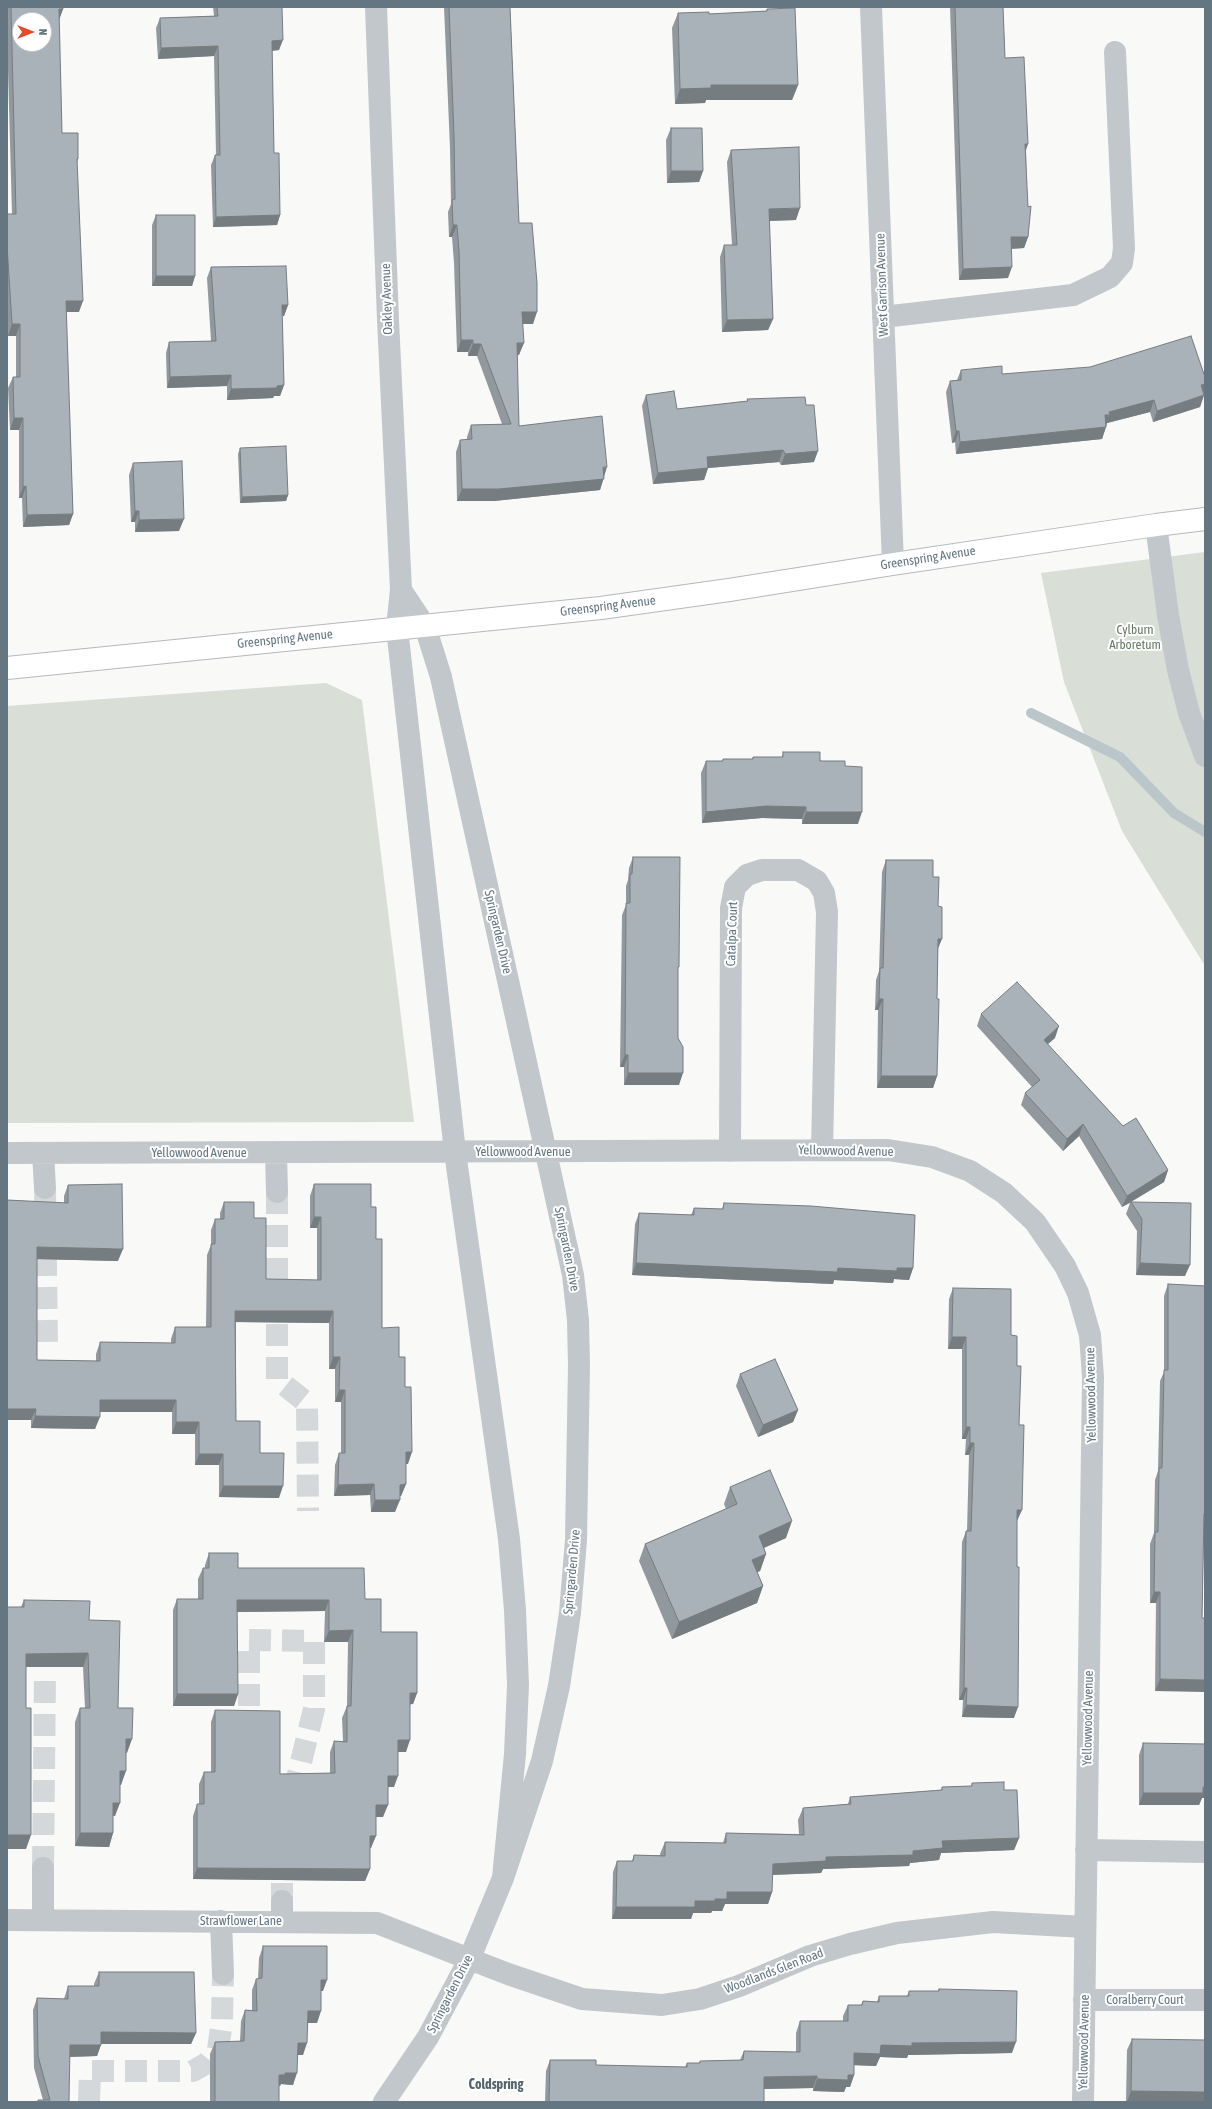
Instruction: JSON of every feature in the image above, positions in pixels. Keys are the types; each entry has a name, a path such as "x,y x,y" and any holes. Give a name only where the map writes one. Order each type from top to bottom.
{"main road":[{"name":"Greenspring Avenue","path":"7,668 616,606 1156,525 1205,519"}],"street":[{"name":"Oakley Avenue","path":"376,7 388,320 402,590 397,628"},
{"name":"West Garrison Avenue","path":"871,7 892,564"},
{"path":"883,317 1073,295 1110,277 1122,263 1124,248 1115,52"},
{"path":"1156,525 1168,615 1178,670 1189,713 1205,756"},
{"name":"Oakley Avenue","path":"402,590 425,626"},
{"name":"Springarden Drive","path":"384,2102 428,2037 469,1960 503,1878 542,1761 557,1694 570,1613 576,1540 578,1320 573,1275 547,1151 441,677 425,626"},
{"name":"Springarden Drive","path":"397,628 455,1152 509,1539 515,1610 518,1685 515,1754 503,1878"},
{"name":"Catalpa Court","path":"730,1150 731,908 735,887 747,875 762,870 798,870 817,881 824,893 827,912 822,1150"},
{"name":"Yellowwood Avenue","path":"7,1153 888,1150 932,1157 970,1171 1004,1194 1035,1222 1065,1266 1078,1293 1090,1335 1094,1377 1083,2102"},
{"path":"43,1153 44,1188"},
{"path":"276,1153 277,1192"},
{"path":"1086,1850 1205,1852"},
{"path":"43,1868 43,1920"},
{"name":"Strawflower Lane","path":"7,1920 221,1921 282,1911 377,1923 469,1960"},
{"path":"221,1921 223,1974"},
{"name":"Woodlands Glen Road","path":"469,1960 543,1987 582,1998 662,2005 700,1999 739,1986 810,1956 850,1944 897,1934 945,1926 993,1922 1085,1927"},
{"name":"Coralberry Court","path":"1084,2000 1205,2000"}],"green space":[{"name":"Cylburn Arboretum","path":"1205,552 1205,966 1122,831 1064,682 1041,573"},
{"path":"326,683 362,700 414,1122 7,1123 7,706"}],"building":[{"path":"11,7 63,7 63,9 59,9 62,133 78,133 77,159 83,301 66,301 73,514 27,515 26,486 23,487 23,418 14,418 13,377 20,377 20,324 12,324 7,245 7,214 16,214 12,52 52,52 52,12 12,12 12,48"},
{"path":"217,7 282,7 283,40 272,41 274,153 279,153 280,215 216,217 215,155 220,155 218,46 161,48 160,18 218,16"},
{"path":"449,7 510,7 519,223 532,223 537,283 537,312 522,312 524,343 517,343 519,426 602,416 607,467 603,467 604,479 499,489 462,489 460,440 472,439 471,425 511,424 481,344 473,344 473,340 461,340 459,251 457,225 453,225 452,200 455,199"},
{"path":"955,7 1003,7 1005,58 1024,57 1028,144 1025,144 1028,207 1031,206 1028,237 1011,237 1012,267 963,269"},
{"path":"795,8 798,85 711,85 711,88 680,89 678,13 709,12 709,14"},
{"path":"671,128 702,128 703,171 671,171"},
{"path":"799,147 800,208 769,209 773,319 727,320 724,245 737,245 731,150"},
{"path":"156,215 195,215 195,276 156,276"},
{"path":"286,266 288,305 282,305 284,385 277,386 277,388 231,389 231,375 170,377 169,342 216,341 211,267"},
{"path":"1191,336 1205,377 1205,384 1201,385 1204,395 1157,411 1154,400 1109,412 1110,415 1105,415 1106,427 960,442 959,431 956,431 950,381 961,380 961,370 1002,366 1002,374 1090,367"},
{"path":"674,391 677,409 748,401 747,399 805,397 806,405 814,405 818,451 785,454 783,450 707,457 708,468 658,473 646,395"},
{"path":"286,446 288,495 242,497 240,448"},
{"path":"182,461 184,519 139,520 139,511 135,511 133,463"},
{"path":"783,752 820,752 820,761 845,761 845,766 862,767 862,812 806,812 806,807 766,806 706,812 706,761 723,761 723,759 753,759 753,757 783,757"},
{"path":"633,857 680,857 678,1038 683,1047 683,1073 628,1073 628,1055 625,1055 626,903 630,903 630,874 632,874"},
{"path":"886,860 933,860 933,877 939,877 938,906 942,907 942,939 938,939 937,999 939,999 937,1076 881,1076 883,999 879,999 880,968 883,968"},
{"path":"1017,982 1059,1026 1044,1040 1123,1126 1136,1118 1168,1170 1127,1196 1083,1124 1067,1139 1025,1093 1040,1080 981,1014"},
{"path":"122,1184 123,1249 37,1247 37,1360 100,1361 100,1342 175,1343 175,1327 211,1327 211,1244 215,1244 215,1219 224,1219 224,1202 254,1202 254,1218 266,1218 266,1279 321,1280 321,1217 314,1217 314,1184 371,1184 371,1207 376,1207 376,1239 382,1239 382,1328 399,1327 399,1357 405,1357 405,1387 411,1387 412,1452 406,1452 406,1484 400,1485 400,1500 375,1500 374,1484 338,1485 339,1453 345,1453 345,1390 339,1390 340,1357 333,1357 333,1311 235,1311 236,1421 260,1421 260,1453 284,1453 283,1486 223,1486 223,1454 199,1454 199,1422 176,1422 176,1400 100,1400 100,1417 35,1416 36,1409 7,1409 7,1200 68,1203 68,1185"},
{"path":"1131,1202 1191,1203 1190,1265 1140,1263 1142,1219"},
{"path":"724,1203 811,1206 915,1215 913,1268 897,1268 897,1271 838,1268 837,1272 636,1263 639,1213 694,1215 694,1208 723,1209"},
{"path":"1168,1284 1205,1286 1205,1514 1202,1618 1205,1618 1205,1680 1160,1679 1160,1592 1154,1592 1155,1532 1158,1532 1159,1468 1162,1468 1164,1370 1168,1370"},
{"path":"953,1288 1011,1289 1011,1335 1017,1336 1017,1366 1021,1366 1019,1425 1024,1425 1022,1510 1017,1510 1017,1567 1019,1567 1018,1707 966,1705 967,1688 964,1688 966,1531 971,1531 974,1443 970,1443 970,1427 966,1427 966,1337 952,1337"},
{"path":"775,1359 798,1410 763,1425 740,1374"},
{"path":"770,1470 792,1521 759,1536 766,1554 752,1560 763,1586 679,1622 645,1544 737,1504 730,1487"},
{"path":"209,1553 238,1553 238,1568 364,1568 365,1599 381,1599 381,1632 417,1632 417,1693 410,1693 410,1740 398,1740 398,1776 388,1776 388,1805 376,1805 376,1836 370,1836 370,1869 197,1868 197,1804 204,1804 204,1772 215,1772 215,1710 280,1711 280,1774 335,1773 334,1741 347,1742 347,1706 351,1706 353,1630 329,1631 329,1600 237,1600 238,1694 177,1694 177,1599 203,1599 203,1568 209,1568"},
{"path":"24,1600 90,1601 89,1620 120,1621 118,1708 133,1708 132,1739 126,1739 126,1771 120,1771 120,1803 113,1803 113,1833 80,1833 80,1708 90,1708 88,1653 26,1654 26,1708 31,1708 31,1835 7,1835 7,1607 24,1607"},
{"path":"1143,1743 1205,1744 1205,1787 1203,1787 1203,1793 1143,1793"},
{"path":"1004,1782 1004,1790 1017,1790 1019,1838 942,1841 943,1848 913,1851 913,1855 826,1857 826,1861 773,1864 772,1892 727,1892 727,1899 715,1899 715,1901 695,1901 695,1907 616,1907 617,1861 633,1861 634,1855 665,1856 665,1842 726,1843 726,1833 804,1835 803,1808 851,1804 850,1797 942,1790 942,1787 972,1786 972,1783"},
{"path":"263,1946 327,1946 327,1980 321,1980 321,2011 308,2011 307,2043 298,2043 297,2073 285,2073 285,2075 279,2075 279,2102 215,2102 215,2042 244,2041 245,2010 257,2011 256,1979 262,1978"},
{"path":"99,1972 194,1972 196,2033 101,2032 101,2045 70,2045 69,2102 38,2102 38,2100 50,2100 38,2056 37,1998 68,1999 68,1986 99,1986"},
{"path":"939,1989 1017,1991 1016,2042 912,2043 912,2046 881,2045 880,2054 854,2053 854,2075 848,2075 848,2080 817,2079 817,2076 764,2077 764,2102 549,2102 550,2060 596,2060 596,2065 687,2067 687,2063 700,2063 700,2061 743,2060 744,2051 800,2052 800,2021 848,2021 848,2005 862,2005 863,2001 879,2002 879,1996 909,1996 909,1991 939,1991"},
{"path":"1132,2039 1205,2040 1205,2092 1131,2091"}],"waterway":[{"path":"1031,713 1120,757 1174,813 1205,832"}],"tunnel":[{"path":"45,1188 47,1350"},
{"path":"277,1192 277,1379 307,1403 308,1511"},
{"path":"249,1706 249,1640 314,1641 314,1709 291,1803"},
{"path":"43,1868 45,1675"},
{"path":"282,1850 282,1901"},
{"path":"89,2102 90,2071 193,2071 207,2063 218,2049 222,2021 223,1974"}],"district":[{"name":"Coldspring","path":"496,2085"}]}
